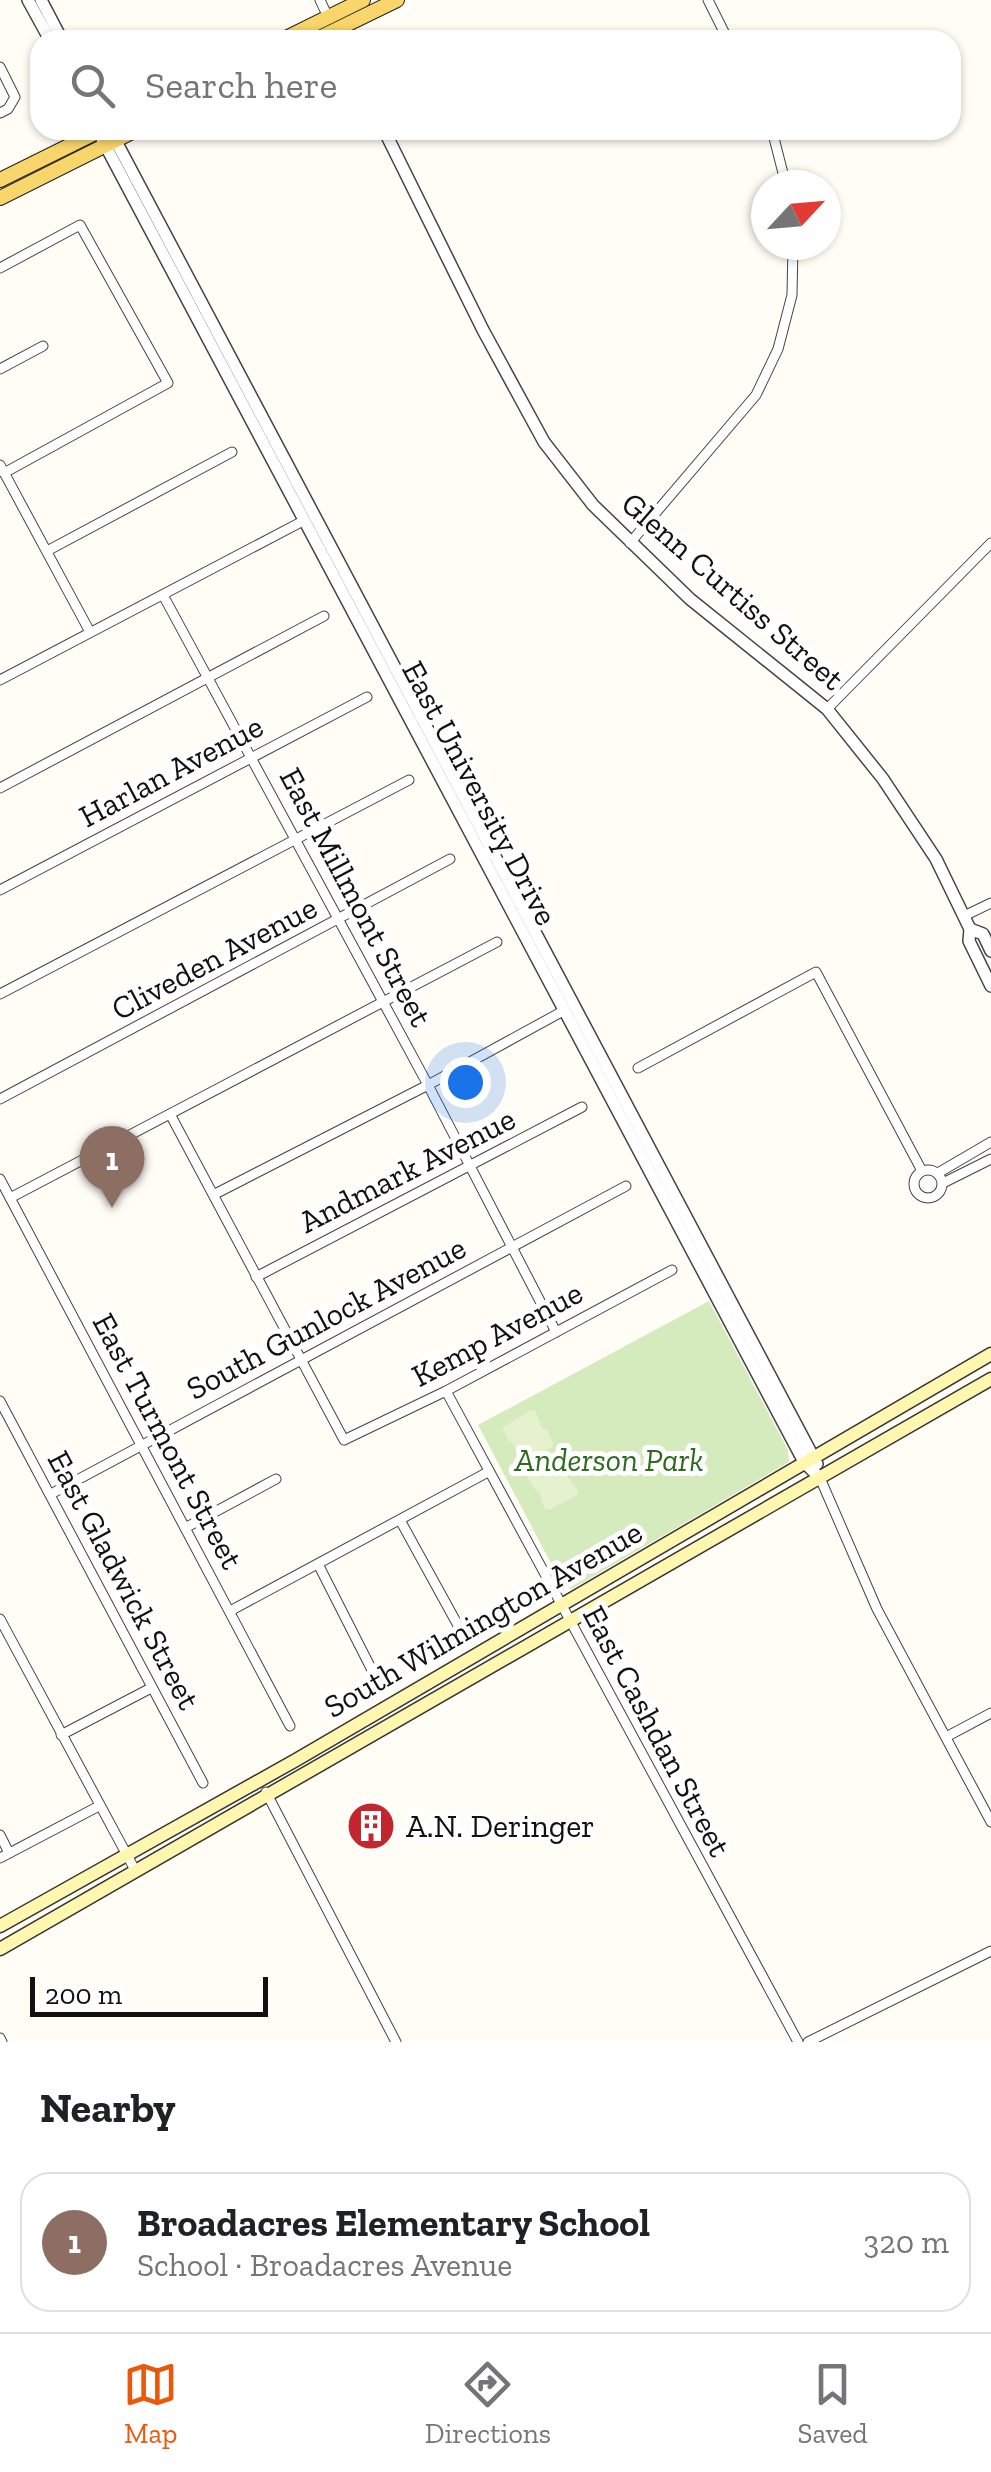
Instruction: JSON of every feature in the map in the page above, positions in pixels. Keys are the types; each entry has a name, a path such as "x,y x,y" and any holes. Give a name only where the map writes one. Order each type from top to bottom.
{"main road":[{"path":"334,29 363,0"},
{"path":"334,29 397,0"},
{"path":"0,180 91,140"},
{"path":"0,198 95,140"},
{"name":"South Wilmington Avenue","path":"0,1926 261,1780 991,1354"},
{"name":"South Wilmington Avenue","path":"0,1949 991,1379"}],"street":[{"path":"28,0 44,30"},
{"path":"41,0 57,30"},
{"path":"320,0 334,29"},
{"path":"708,0 723,30"},
{"path":"0,67 15,97 8,109 0,113"},
{"name":"East University Drive","path":"108,140 820,1478 877,1609 991,1822"},
{"name":"Glenn Curtiss Street","path":"389,140 492,348 544,442 593,504 690,599 827,709 884,779 936,860 970,929 969,941 991,986"},
{"path":"775,140 782,170"},
{"path":"0,268 80,225 168,383 2,469 90,632"},
{"path":"630,542 756,395 778,349 792,295 793,260"},
{"path":"0,369 44,346"},
{"path":"47,551 232,452"},
{"path":"0,680 309,518"},
{"path":"827,709 991,543"},
{"name":"East Millmont Street","path":"163,595 428,1085 556,1332"},
{"path":"0,788 324,616"},
{"name":"Harlan Avenue","path":"0,890 367,697"},
{"path":"0,994 410,780"},
{"name":"Cliveden Avenue","path":"0,1099 450,858"},
{"path":"964,916 991,903"},
{"name":"Glenn Curtiss Street","path":"970,929 983,934 991,951"},
{"path":"10,1198 496,942"},
{"path":"638,1068 816,972 922,1171 940,1178 991,1159"},
{"path":"215,1194 570,1008"},
{"name":"Andmark Avenue","path":"256,1277 582,1107"},
{"path":"170,1114 301,1358"},
{"path":"922,1171 914,1185 923,1198 934,1197 940,1178 991,1142"},
{"name":"East Turmont Street","path":"0,1179 290,1726"},
{"name":"South Gunlock Avenue","path":"50,1494 626,1186"},
{"name":"Kemp Avenue","path":"301,1358 344,1440 446,1391 672,1270"},
{"name":"East Cashdan Street","path":"446,1391 798,2042"},
{"name":"East Gladwick Street","path":"0,1401 203,1783"},
{"path":"230,1611 488,1472"},
{"path":"185,1528 276,1479"},
{"path":"400,1520 460,1629"},
{"path":"318,1564 376,1678"},
{"path":"0,1619 135,1870"},
{"path":"61,1734 151,1688"},
{"path":"946,1737 991,1712"},
{"path":"261,1780 396,2042"},
{"path":"0,1834 5,1856 99,1806"},
{"path":"808,2042 991,1951"}],"green space":[{"name":"Anderson Park","path":"709,1301 788,1450 789,1462 572,1589 563,1586 478,1425"},
{"path":"531,1410 536,1412 553,1443 524,1462 519,1460 502,1428"},
{"path":"556,1457 562,1459 567,1476 578,1491 549,1510 544,1508 539,1491 527,1476"}],"place":[{"name":"Broadacres Elementary School","path":"112,1208"},
{"name":"A.N. Deringer","path":"371,1826"}]}
